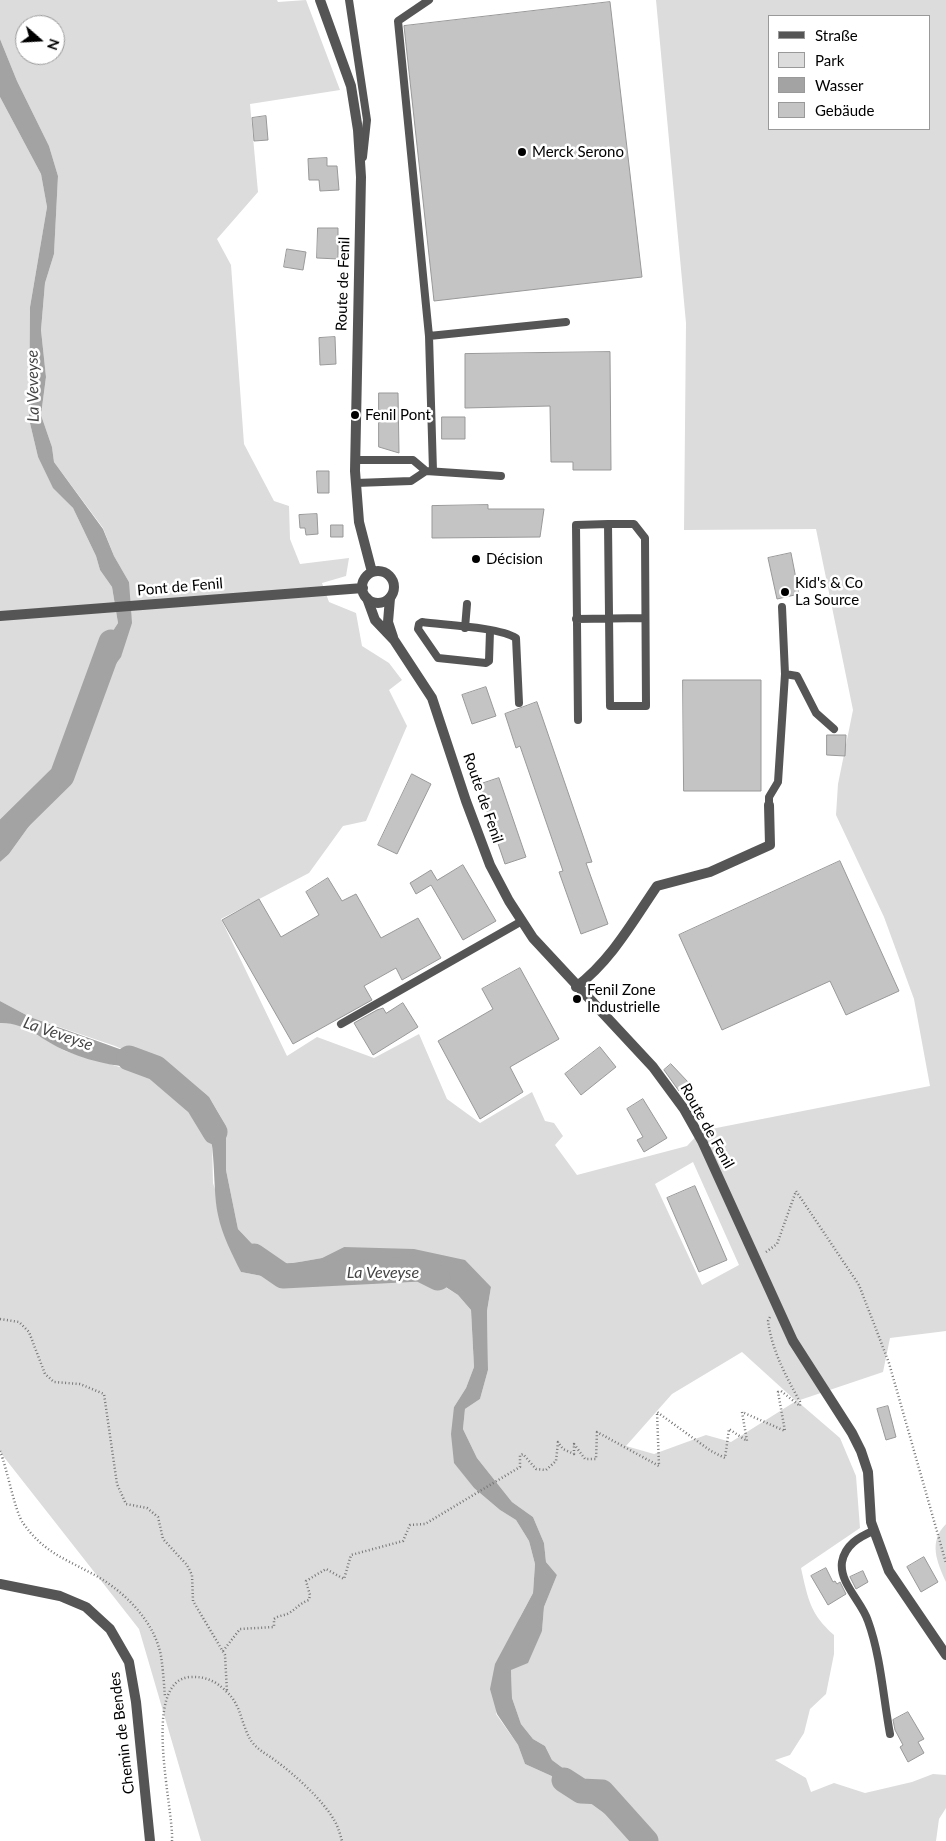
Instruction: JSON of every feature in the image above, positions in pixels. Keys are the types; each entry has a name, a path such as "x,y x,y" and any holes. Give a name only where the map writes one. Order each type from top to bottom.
{"street":[{"name":"Route de Fenil","path":"320,0 351,86 358,130 361,176 355,460 359,522 372,572"},
{"path":"372,572 383,572 391,578 394,588 390,598 376,603 367,598 362,588 365,579 372,572"},
{"name":"Pont de Fenil","path":"0,616 362,588"},
{"name":"Route de Fenil","path":"367,598 376,620 394,640 432,698 490,866 533,938 653,1067 684,1109 714,1167 792,1341 852,1433 861,1451 868,1472 873,1532 889,1571 946,1655"},
{"name":"Route de Fenil","path":"390,598 388,622 394,640"},
{"path":"576,986 590,976 617,944 658,886 710,872 770,845 769,805"},
{"name":"Chemin de Bendes","path":"0,1584 28,1588 60,1596 86,1607 110,1629 129,1662 136,1702 150,1841"}],"lane":[{"path":"349,0 367,120 361,176"},
{"path":"429,0 398,21 429,336 430,471"},
{"path":"429,336 566,322"},
{"path":"355,460 413,460 430,471 501,476"},
{"path":"356,484 411,481 430,471"},
{"path":"578,720 576,525 608,524 634,524 645,538 646,706 610,706 608,524"},
{"path":"465,628 468,604"},
{"path":"769,805 769,797 778,782 785,674 782,607"},
{"path":"576,620 645,618"},
{"path":"490,631 489,661 486,664 438,658 418,628 422,622 490,631 510,634 516,638 519,703"},
{"path":"785,674 797,676 816,714 834,729"},
{"path":"341,1024 522,920"},
{"path":"873,1532 854,1541 846,1552 842,1563 843,1574 868,1619 876,1652 890,1734"}],"path":[{"path":"755,1261 777,1244 796,1191 859,1285 889,1363 946,1563"},
{"path":"223,1651 240,1629 274,1627 274,1619 278,1615 290,1613 299,1604 309,1600 310,1595 306,1581 309,1578 326,1569 344,1579 351,1555 398,1544 403,1541 410,1525 425,1524 520,1467 520,1455 523,1454 540,1471 552,1466 556,1461 558,1442 566,1452 574,1454 574,1444 586,1458 596,1459 597,1432 659,1466 657,1412 703,1446 725,1458 729,1430 747,1441 742,1412 785,1431 778,1392 781,1391 800,1406 780,1364 769,1332 768,1321 777,1308"},
{"path":"0,1319 19,1322 29,1332 44,1374 54,1382 80,1384 104,1394 117,1484 126,1504 147,1508 158,1517 163,1539 187,1565 192,1575 193,1601 223,1651 227,1672 227,1692"},
{"path":"0,1451 8,1471 21,1521 38,1541 61,1560 90,1572 116,1588 133,1605 153,1633 161,1654 166,1699 163,1768 170,1809 172,1841"},
{"path":"166,1699 173,1685 182,1678 201,1676 214,1681 238,1705 251,1740 260,1751 276,1761 310,1792 334,1820 342,1841"}],"green space":[{"path":"0,0 277,0 278,2 306,0 340,90 250,104 258,192 217,239 231,265 244,444 274,501 289,506 290,539 300,564 349,558 346,576 322,583 329,602 356,613 362,646 389,663 402,680 389,690 407,726 366,821 343,826 309,873 221,919 287,1056 317,1037 374,1058 419,1034 447,1099 480,1123 532,1092 545,1121 554,1123 563,1136 555,1145 577,1175 687,1146 701,1131 930,1086 914,999 884,917 836,815 838,784 853,710 816,529 684,530 686,323 656,0 946,0 946,1331 890,1338 883,1372 797,1401 840,1438 856,1476 860,1528 801,1568 811,1605 820,1620 834,1635 834,1654 826,1694 810,1709 804,1733 790,1755 775,1760 806,1778 811,1792 834,1783 865,1793 912,1782 933,1774 946,1775 946,1808 939,1819 936,1841 655,1841 648,1827 619,1810 552,1760 545,1746 533,1739 521,1724 512,1698 511,1670 542,1631 544,1607 557,1575 546,1562 544,1543 533,1517 512,1502 477,1458 463,1429 465,1409 480,1399 488,1370 487,1311 491,1287 344,1247 322,1258 282,1265 255,1247 238,1229 226,1170 226,1127 183,1077 115,1046 30,1017 0,1001 0,862 9,854 60,783 15,808 0,833 0,97 41,174 47,207 30,307 29,419 38,457 53,487 73,508 96,556 100,570 112,587 118,623 100,651 106,677 129,582 114,556 103,528 54,462 52,447 41,415 46,377 41,330 45,283 54,254 58,176 49,146 17,81 0,39","holes":["693,1162 739,1265 702,1285 655,1184","742,1352 796,1401 731,1442 706,1435 654,1454 626,1446 672,1394"]},
{"path":"14,1022 65,1051 123,1068 156,1068 198,1104 212,1138 213,1183 241,1272 262,1276 319,1274 364,1267 400,1267 437,1282 458,1295 471,1310 474,1367 466,1388 454,1407 454,1462 474,1488 500,1510 516,1520 529,1541 535,1564 533,1593 520,1617 496,1714 518,1745 525,1764 556,1778 642,1841 201,1841 139,1629 0,1452 0,1023"},
{"path":"946,1524 946,1582 937,1560 936,1545 940,1531"}],"water":[{"path":"0,39 17,81 49,146 58,176 54,254 45,283 41,330 46,377 41,415 52,447 54,462 103,529 114,556 129,582 132,623 121,657 106,677 97,673 100,651 118,623 112,587 100,570 96,556 73,508 53,488 38,457 29,419 30,307 47,207 41,174 0,97"},
{"path":"55,778 60,783 9,854 0,862 1,831 10,814 30,793"},
{"path":"0,1001 30,1017 142,1057 183,1077 209,1097 226,1127 226,1170 238,1229 255,1247 282,1265 322,1258 344,1247 414,1249 465,1260 491,1287 487,1311 488,1370 480,1399 465,1409 463,1429 477,1458 512,1502 533,1517 544,1543 546,1562 557,1575 544,1607 542,1631 528,1663 511,1670 512,1698 521,1724 533,1739 545,1746 552,1760 619,1810 648,1827 655,1841 642,1841 556,1778 525,1764 518,1745 497,1714 490,1689 495,1664 533,1593 535,1564 529,1541 516,1520 500,1510 474,1488 454,1463 451,1434 454,1407 466,1388 474,1367 471,1310 458,1295 438,1282 400,1267 364,1267 319,1274 262,1276 241,1272 222,1230 218,1215 209,1127 197,1103 156,1068 121,1066 88,1059 57,1047 26,1029 0,1023"}],"building":[{"name":"Merck Serono","path":"610,2 642,277 434,301 404,26"},
{"path":"266,116 268,140 254,141 252,118"},
{"path":"327,158 327,166 337,166 339,190 320,191 319,180 309,180 308,159"},
{"path":"318,228 338,228 338,259 317,258"},
{"path":"287,249 306,252 303,270 284,267"},
{"path":"335,337 336,364 320,365 319,338"},
{"path":"610,352 611,470 573,470 573,462 551,462 550,406 465,408 465,354"},
{"path":"379,393 398,393 399,453 379,447"},
{"path":"442,417 465,417 465,439 442,439"},
{"path":"317,471 329,471 329,493 318,493"},
{"path":"488,505 488,509 544,509 540,537 432,538 432,506"},
{"path":"317,514 318,534 306,535 305,528 300,528 299,515"},
{"path":"331,525 343,525 343,537 331,537"},
{"path":"791,553 799,594 777,599 768,558"},
{"path":"683,680 761,680 761,791 684,791"},
{"path":"486,687 496,716 472,724 462,695"},
{"path":"537,702 592,862 586,863 608,924 581,934 559,872 563,871 520,746 516,748 505,714"},
{"path":"827,735 846,735 845,756 827,755"},
{"path":"412,774 431,784 397,854 378,845"},
{"path":"499,778 526,857 505,864 478,785"},
{"path":"840,861 899,991 846,1015 830,981 722,1030 679,935"},
{"path":"463,865 496,921 463,940 431,885 416,894 410,883 431,870 437,880"},
{"path":"328,878 342,901 356,894 381,938 418,918 441,958 402,980 396,968 364,986 372,1000 293,1044 222,920 259,899 281,937 319,915 306,892"},
{"path":"520,968 559,1039 510,1067 523,1092 480,1119 438,1041 493,1009 482,989"},
{"path":"403,1003 418,1027 373,1055 354,1023 377,1010 383,1008 386,1013"},
{"path":"600,1047 616,1067 581,1095 565,1074"},
{"path":"671,1064 688,1082 679,1091 664,1070"},
{"path":"643,1099 667,1138 644,1152 637,1140 643,1137 627,1109"},
{"path":"695,1186 727,1260 699,1272 667,1198"},
{"path":"888,1406 896,1437 886,1440 877,1409"},
{"path":"924,1557 938,1582 921,1592 907,1567"},
{"path":"826,1568 833,1582 835,1581 837,1584 840,1582 846,1594 828,1605 811,1576"},
{"path":"863,1571 868,1582 856,1589 850,1577"},
{"path":"908,1712 924,1739 918,1742 924,1753 908,1762 900,1747 903,1745 895,1730 893,1720"}],"waterway":[{"name":"La Veveyse","path":"0,837 62,776 111,642"},
{"name":"La Veveyse","path":"129,1058 156,1068 198,1104 215,1132"},
{"name":"La Veveyse","path":"254,1256 283,1276 420,1269 438,1278"},
{"name":"La Veveyse","path":"564,1780 581,1791 602,1792 646,1841"}],"place":[{"name":"Merck Serono","path":"522,152"},
{"name":"Fenil Pont","path":"355,415"},
{"name":"Décision","path":"476,559"},
{"name":"Kid's & Co La Source","path":"785,592"},
{"name":"Fenil Zone Industrielle","path":"577,999"}]}
